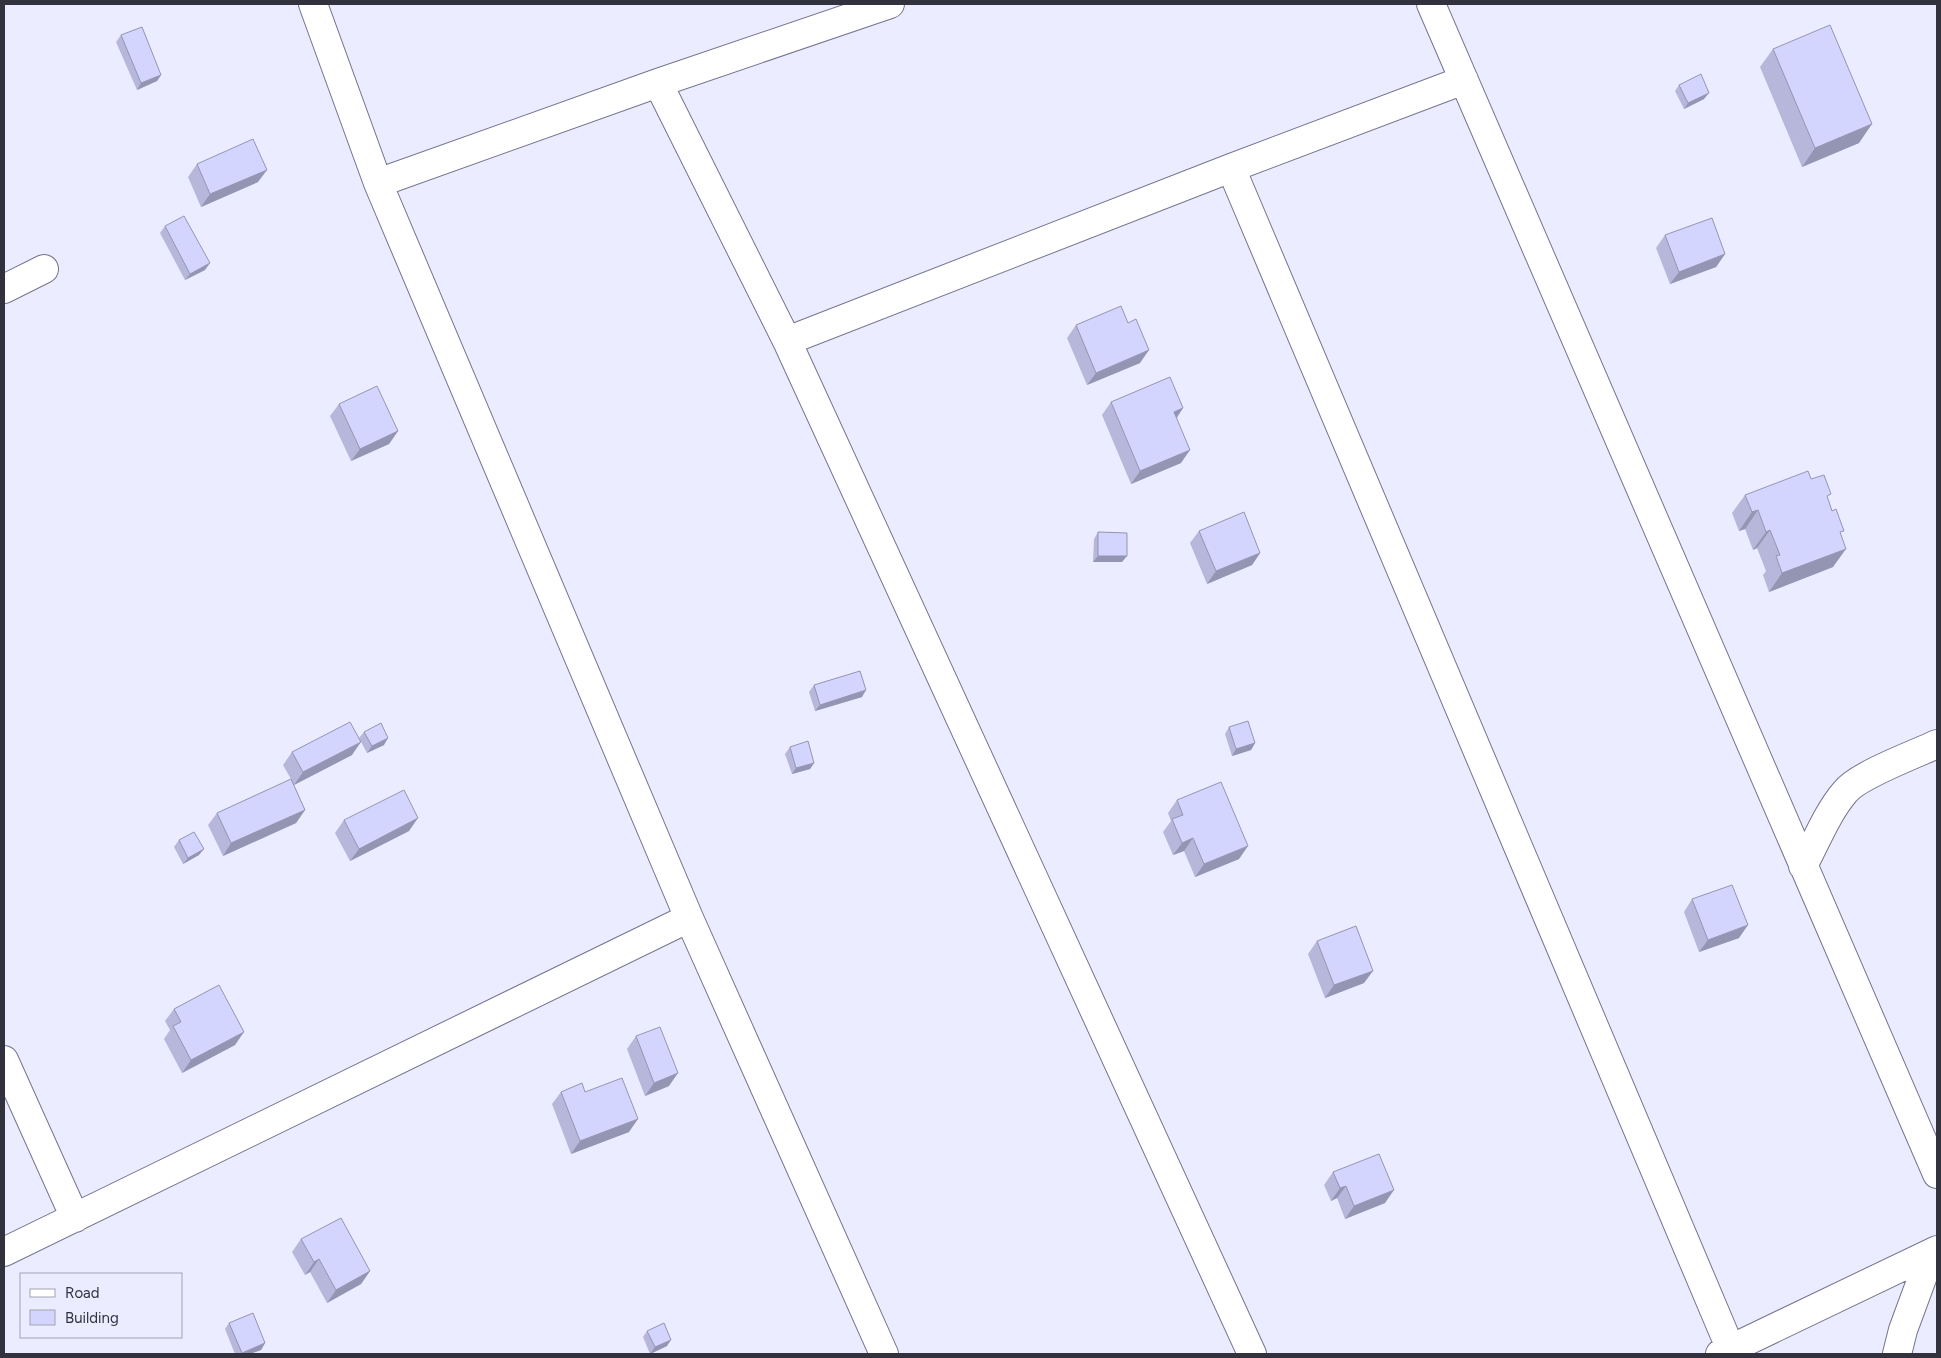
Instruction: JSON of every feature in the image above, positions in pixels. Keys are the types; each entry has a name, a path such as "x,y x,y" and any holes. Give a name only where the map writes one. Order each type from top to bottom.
{"street":[{"path":"313,4 378,183 689,918 884,1354"},
{"path":"378,183 658,83 890,4"},
{"path":"1431,4 1937,1174"},
{"path":"787,341 1231,168 1464,80"},
{"path":"658,83 787,341 1252,1354"},
{"path":"1231,168 1725,1352 1934,1252"},
{"path":"4,289 44,269"},
{"path":"1803,866 1832,810 1845,791 1857,780 1937,744"},
{"path":"4,1252 689,918"},
{"path":"4,1060 75,1218"},
{"path":"1897,1354 1903,1330 1934,1252"}],"building":[{"path":"1830,25 1872,124 1815,148 1773,49"},
{"path":"142,27 161,75 141,83 121,35"},
{"path":"1701,74 1709,93 1688,103 1679,85"},
{"path":"253,139 267,170 210,194 197,164"},
{"path":"184,216 210,263 190,274 165,226"},
{"path":"1712,218 1725,254 1679,272 1665,235"},
{"path":"1121,306 1128,323 1136,319 1149,350 1096,373 1076,325"},
{"path":"1170,377 1183,408 1174,412 1190,450 1140,471 1111,402"},
{"path":"377,386 398,431 360,449 339,404"},
{"path":"1808,471 1811,479 1824,475 1831,494 1827,496 1832,511 1836,509 1844,531 1840,532 1846,549 1782,573 1776,556 1780,555 1770,530 1766,532 1758,510 1752,512 1745,495"},
{"path":"1244,512 1260,553 1216,571 1199,531"},
{"path":"1098,532 1127,533 1127,556 1098,556"},
{"path":"860,671 866,690 820,705 814,685"},
{"path":"1248,721 1255,743 1236,749 1229,727"},
{"path":"350,722 361,742 303,772 292,752"},
{"path":"381,723 388,738 372,746 364,732"},
{"path":"808,741 814,763 796,768 790,747"},
{"path":"291,779 305,810 231,843 217,813"},
{"path":"1221,782 1248,846 1204,864 1193,838 1182,843 1172,819 1183,815 1177,800"},
{"path":"404,790 418,818 359,849 344,820"},
{"path":"194,832 204,849 188,858 179,840"},
{"path":"1732,885 1748,925 1708,940 1692,899"},
{"path":"1356,926 1373,971 1334,985 1317,941"},
{"path":"219,985 244,1032 191,1060 173,1026 181,1022 174,1009"},
{"path":"660,1027 678,1073 654,1083 636,1036"},
{"path":"622,1078 638,1119 580,1141 561,1092 582,1083 585,1092"},
{"path":"1379,1154 1394,1190 1354,1206 1346,1186 1340,1188 1333,1172"},
{"path":"341,1218 370,1271 336,1290 319,1259 314,1262 301,1239"},
{"path":"253,1313 265,1343 242,1353 229,1323"},
{"path":"664,1323 671,1340 655,1347 647,1331"}]}
